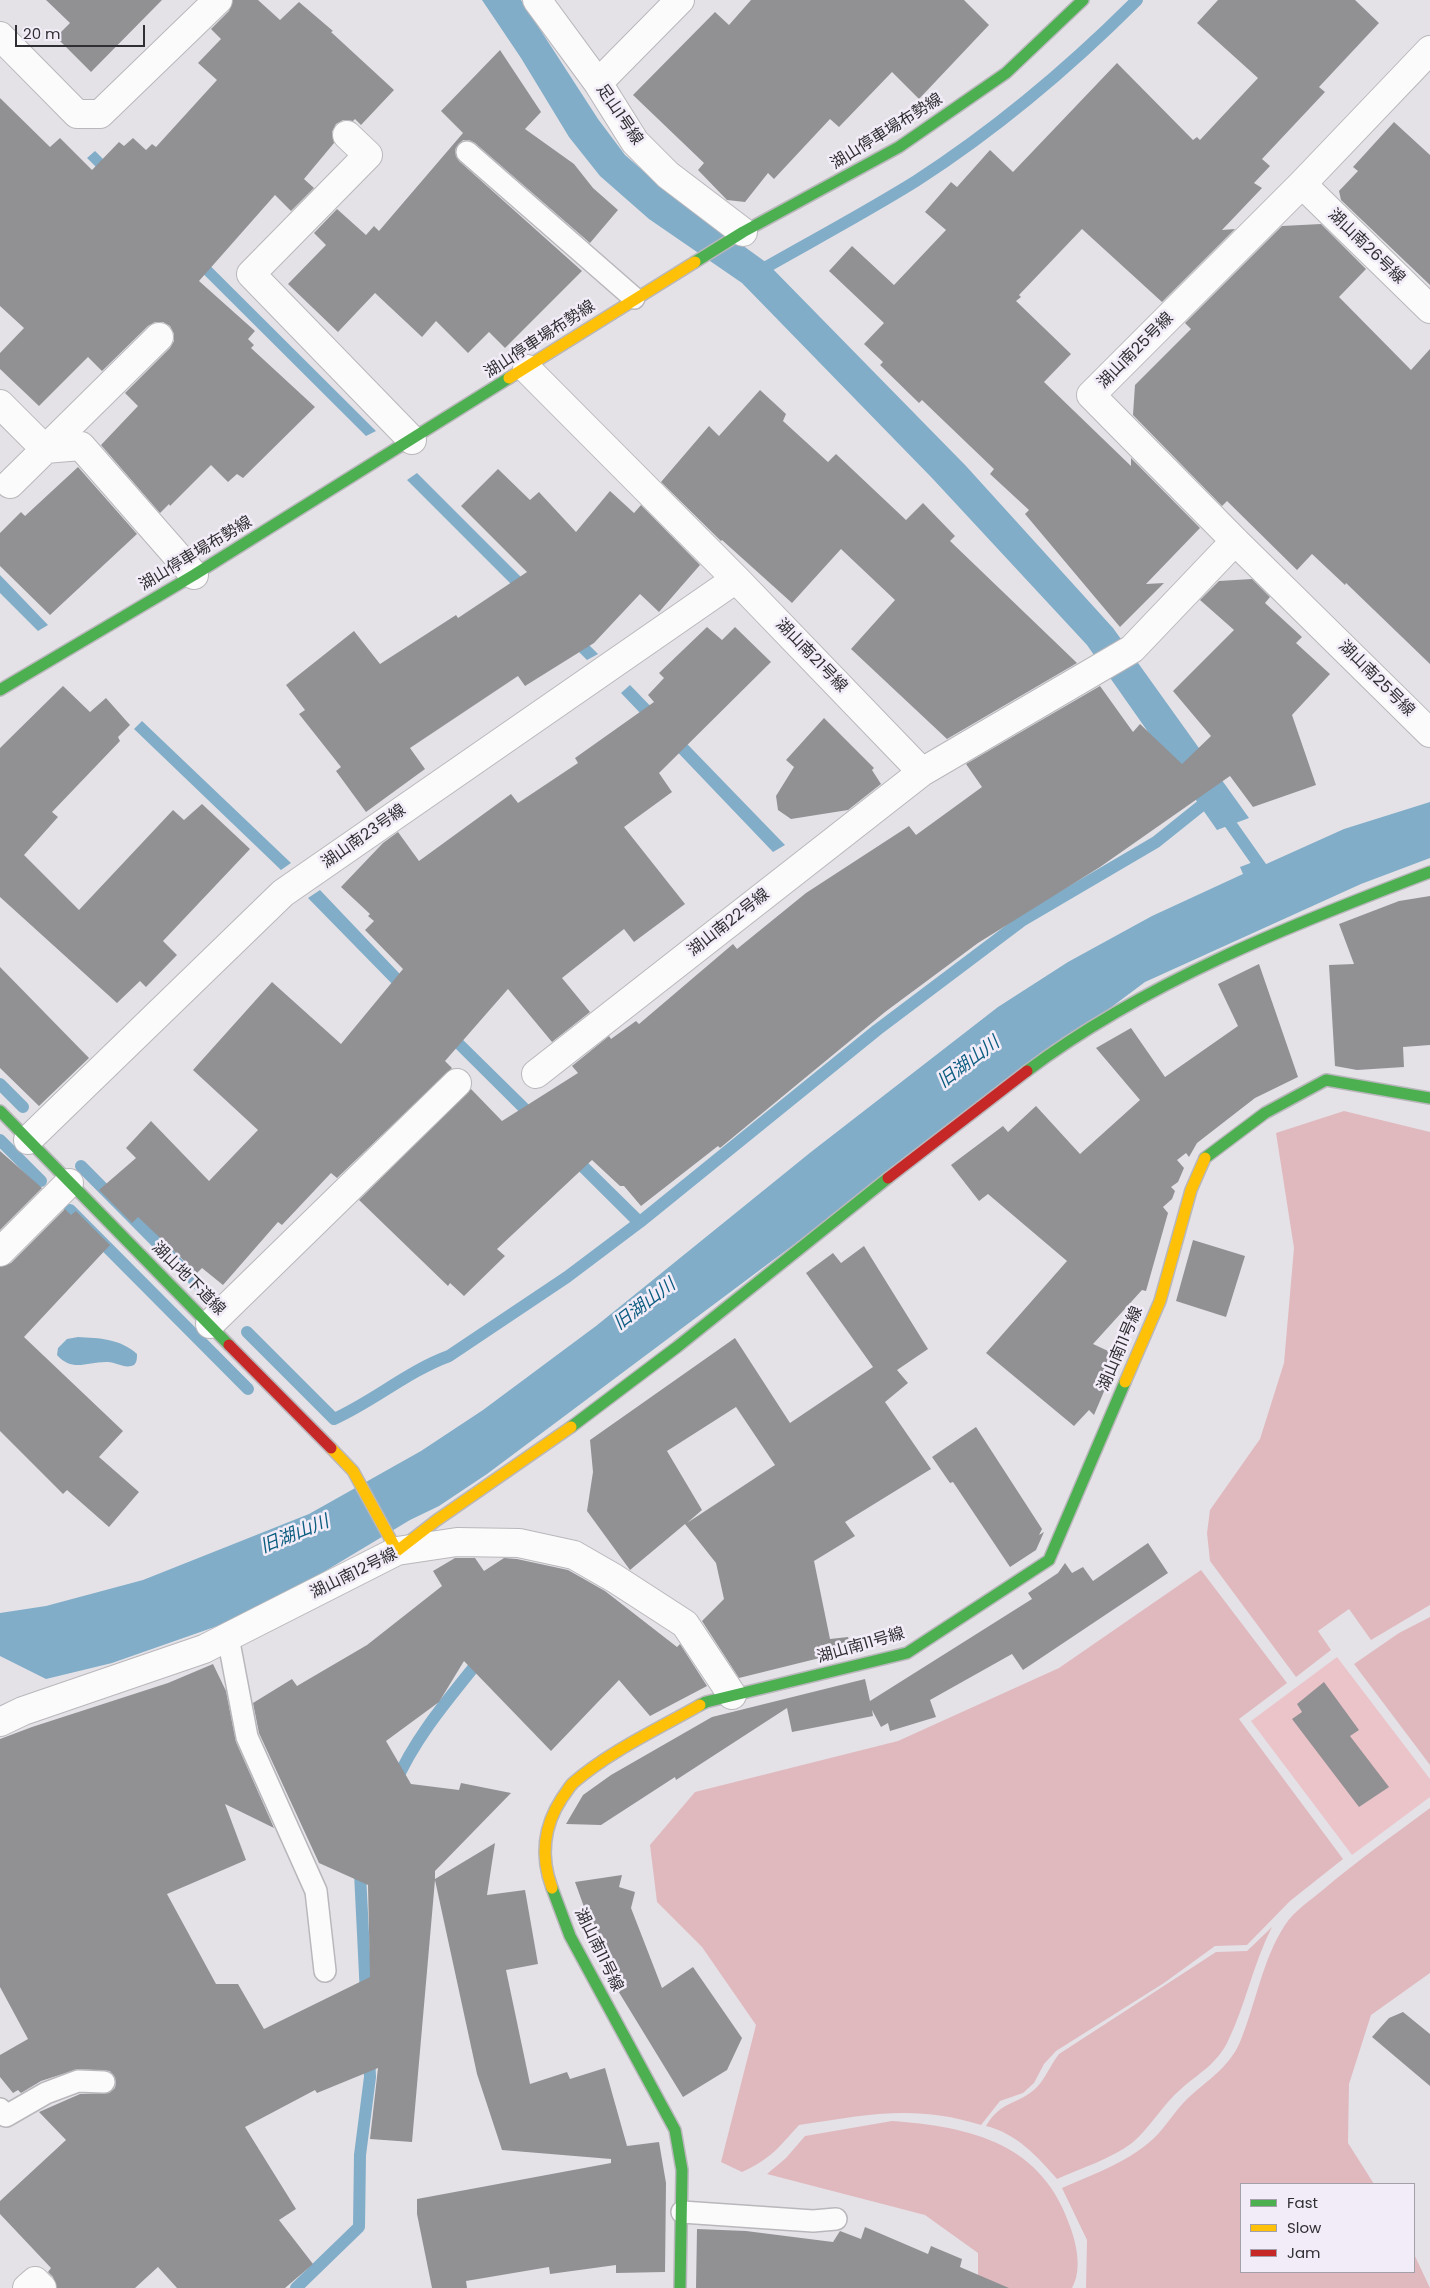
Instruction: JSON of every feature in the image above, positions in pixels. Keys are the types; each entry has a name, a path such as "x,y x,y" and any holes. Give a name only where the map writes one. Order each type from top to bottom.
{"street":[{"path":"0,36 77,114 100,114 218,0"},
{"name":"足山1号線","path":"537,0 598,83 635,142 668,175 742,232"},
{"path":"598,83 680,0"},
{"name":"湖山停車場布勢線","path":"0,690 194,575 527,369 634,298 742,232 899,147 1006,73 1083,0"},
{"name":"湖山南25号線","path":"1430,50 1302,184 1091,395 1235,541 1430,733"},
{"path":"347,135 368,156 251,274 412,440"},
{"name":"湖山南26号線","path":"1302,184 1430,309"},
{"path":"10,484 158,337"},
{"name":"湖山南21号線","path":"527,369 736,579 922,772"},
{"path":"0,404 45,449 81,446 194,575"},
{"path":"922,772 1132,649 1235,541"},
{"name":"湖山南23号線","path":"28,1140 282,894 736,579"},
{"name":"湖山南22号線","path":"536,1074 922,772"},
{"path":"393,1543 437,1520 541,1450 677,1347 942,1135 1056,1049 1154,992 1209,965 1322,913 1430,872"},
{"name":"湖山南11号線","path":"680,2288 682,2170 675,2130 570,1936 545,1868 546,1836 554,1811 572,1784 602,1762 706,1702 732,1694 907,1653 1049,1560 1160,1301 1191,1190 1206,1156 1265,1113 1326,1080 1430,1098"},
{"path":"210,1324 457,1083"},
{"name":"湖山地下道線","path":"0,1111 353,1471 393,1543"},
{"path":"0,1252 69,1183"},
{"name":"湖山南12号線","path":"8,1712 204,1649 393,1543 519,1543 574,1555 614,1578 685,1624 732,1694"},
{"path":"27,2288 35,2281 42,2288"}],"lane":[{"path":"467,152 634,298"},
{"path":"228,1637 247,1737 316,1891 325,1971"},
{"path":"0,2109 6,2116 46,2093 78,2081 104,2082"},
{"path":"682,2212 813,2221 836,2219"}],"shaded area":[{"path":"1344,1111 1430,1132 1430,1605 1371,1640 1349,1609 1318,1631 1331,1650 1296,1677 1210,1561 1207,1533 1210,1510 1260,1439 1284,1363 1294,1248 1276,1133"},
{"path":"1201,1570 1287,1683 1239,1719 1343,1859 1290,1901 1247,1945 1215,1946 1164,1983 1056,2051 1044,2064 1034,2083 1023,2093 1000,2101 981,2125 934,2115 912,2113 890,2113 846,2118 799,2125 768,2157 742,2172 721,2162 756,2025 702,1947 657,1902 650,1845 695,1792 898,1741 1059,1668"},
{"path":"1430,1617 1430,1765 1354,1664 1399,1633"},
{"path":"1337,1657 1430,1779 1430,1797 1352,1855 1251,1721"},
{"path":"1430,1808 1430,1973 1371,2015 1349,2084 1348,2143 1373,2183 1240,2183 1240,2273 1415,2273 1415,2256 1430,2288 1086,2288 1087,2240 1062,2188 1113,2166 1137,2152 1158,2134 1187,2099 1223,2067 1240,2042 1265,1967 1285,1925 1303,1906"},
{"path":"1272,1927 1265,1941 1240,2013 1224,2049 1207,2068 1174,2095 1145,2130 1124,2149 1057,2179 1034,2154 1017,2140 997,2129 986,2126 998,2111 1037,2087 1059,2054 1216,1952 1247,1951"},
{"path":"892,2121 950,2128 976,2135 1001,2145 1023,2159 1042,2177 1059,2200 1071,2229 1077,2251 1078,2266 1072,2288 978,2288 978,2253 925,2215 767,2174 786,2158 805,2136"}],"water":[{"path":"482,0 521,0 598,119 625,155 663,188 767,263 966,466 1113,628 1249,818 1217,830 1087,645 932,478 742,283 649,219 600,176 569,137 521,58"},
{"path":"95,151 376,431 366,436 87,158"},
{"path":"417,473 598,654 587,660 407,480"},
{"path":"0,575 48,625 38,631 0,593"},
{"path":"630,685 785,845 773,852 621,693"},
{"path":"142,721 291,863 281,870 134,729"},
{"name":"旧湖山川","path":"1430,802 1430,858 1361,884 1145,982 487,1474 439,1506 410,1520 282,1597 246,1616 112,1663 46,1679 0,1656 0,1613 46,1606 143,1580 309,1514 421,1451 483,1410 596,1326 811,1152 998,1007 1068,962 1152,916 1243,874 1240,867 1261,859 1264,865 1344,829"},
{"path":"320,890 456,1033 643,1217 633,1225 448,1041 308,898"},
{"path":"78,1337 102,1339 124,1345 137,1354 136,1362 128,1366 108,1362 81,1365 69,1364 57,1355 58,1348 67,1339"}],"building":[{"path":"46,0 162,0 91,72 56,37 70,23"},
{"path":"233,0 258,0 280,20 299,2 333,31 331,32 394,90 361,125 355,119 353,121 343,120 336,124 332,132 334,143 304,179 314,188 291,211 275,195 199,281 255,331 248,339 254,345 251,348 315,407 243,478 237,474 228,482 211,465 170,506 169,504 160,513 101,445 138,406 125,393 170,348 174,341 174,334 170,326 163,322 155,322 148,326 102,371 88,357 39,406 0,369 0,353 24,328 0,306 0,98 50,147 60,138 92,170 119,142 124,146 133,138 146,150 152,144 156,147 217,80 198,63 221,39 211,29 229,11"},
{"path":"751,0 964,0 989,25 919,99 892,72 839,127 830,119 774,179 768,173 745,202 727,200 698,170 704,163 633,95 715,12 729,25"},
{"path":"1218,0 1355,0 1379,23 1319,87 1325,92 1262,159 1270,166 1254,183 1262,188 1222,230 1235,229 1162,302 1082,229 1019,295 1021,297 1016,301 1071,354 1044,382 1131,466 1131,458 1200,528 1146,584 1164,583 1120,627 1025,514 1029,510 990,474 994,469 922,400 919,403 880,365 883,362 864,344 884,323 829,271 852,246 894,285 946,230 925,212 951,182 957,187 990,150 1013,172 1117,63 1193,140 1197,137 1200,140 1258,78 1197,23"},
{"path":"500,50 541,112 525,129 574,164 593,188 618,210 590,243 475,143 463,140 455,150 459,161 582,271 505,348 489,332 468,353 436,321 422,337 375,293 338,332 288,284 326,245 314,233 337,209 366,235 374,226 379,231 463,133 441,111"},
{"path":"1394,122 1430,155 1430,285 1341,200 1339,191 1358,171 1353,167"},
{"path":"1321,224 1366,269 1339,297 1411,370 1430,349 1430,664 1346,583 1345,585 1312,554 1297,570 1227,501 1222,506 1133,415 1135,385 1191,329 1185,323 1282,226"},
{"path":"760,390 786,414 783,421 828,462 836,454 906,520 923,503 955,536 950,541 1077,663 947,739 851,649 895,600 841,549 792,603 721,541 661,482 709,426 719,436"},
{"path":"78,467 137,534 50,615 0,566 0,533 21,512 25,516"},
{"path":"498,469 530,500 539,492 576,532 610,491 634,513 641,505 700,565 659,612 640,594 594,643 525,686 518,676 410,748 425,769 366,812 336,771 341,767 299,714 305,710 286,685 354,631 380,664 456,615 458,618 527,572 461,506"},
{"path":"1252,579 1270,597 1265,603 1302,637 1296,643 1330,674 1292,715 1316,785 1253,807 1230,776 1100,867 978,943 885,1012 720,1148 718,1146 641,1206 624,1186 620,1186 592,1160 497,1249 505,1256 464,1296 450,1283 448,1286 359,1200 471,1089 502,1121 578,1073 572,1066 609,1036 611,1039 636,1021 639,1024 733,944 737,949 806,893 909,826 916,835 982,787 966,764 1100,686 1133,732 1140,724 1182,764 1211,736 1173,691 1234,630 1200,600 1219,581"},
{"path":"707,627 722,640 735,627 771,662 659,773 672,792 624,827 685,904 634,942 624,929 562,978 590,1012 552,1042 508,989 445,1061 452,1068 337,1178 331,1173 282,1225 278,1222 223,1285 202,1268 197,1273 138,1217 132,1223 99,1190 136,1158 126,1148 151,1121 209,1181 258,1130 193,1070 272,982 341,1044 403,969 365,930 374,921 368,916 370,914 341,887 383,843 398,832 419,861 511,794 518,803 578,763 575,758 654,702 648,695 664,678 659,673"},
{"path":"63,686 90,712 106,698 130,725 118,737 120,741 52,812 58,817 24,855 79,910 173,810 184,820 202,804 250,849 163,941 177,955 146,987 140,981 117,1003 0,897 0,748"},
{"path":"824,718 874,768 872,770 881,784 848,810 791,819 778,810 776,796 794,767 786,760"},
{"path":"1430,896 1430,1045 1403,1047 1404,1067 1357,1070 1335,1066 1329,965 1354,964 1339,924 1399,901"},
{"path":"1259,964 1298,1077 1255,1098 1197,1143 1189,1157 1186,1153 1177,1160 1184,1168 1178,1182 1171,1187 1175,1191 1172,1199 1163,1207 1168,1213 1146,1291 1142,1290 1093,1344 1119,1356 1094,1415 1089,1410 1074,1426 986,1353 1067,1261 988,1194 979,1201 951,1165 1003,1126 1008,1132 1036,1106 1080,1154 1140,1100 1096,1048 1131,1028 1165,1077 1238,1026 1218,984"},
{"path":"0,967 89,1058 39,1106 0,1068"},
{"path":"0,1151 42,1188 0,1230"},
{"path":"65,1209 71,1215 76,1211 110,1245 24,1337 123,1431 99,1457 139,1492 109,1527 67,1490 63,1494 0,1431 0,1267 11,1263"},
{"path":"1193,1240 1245,1256 1226,1317 1176,1301"},
{"path":"864,1246 928,1349 897,1370 908,1383 885,1402 931,1469 845,1522 855,1536 814,1561 830,1639 848,1637 852,1650 739,1678 702,1621 724,1599 716,1563 685,1524 630,1570 587,1511 593,1472 590,1440 735,1338 790,1423 873,1367 806,1273 833,1253 841,1263","holes":["736,1407 775,1465 687,1523 702,1510 667,1451"]},
{"path":"976,1427 1042,1529 1039,1535 1044,1532 1036,1550 1010,1567 953,1482 950,1483 932,1457"},
{"path":"1148,1543 1168,1573 1023,1670 1012,1654 930,1700 936,1717 890,1731 888,1723 881,1727 872,1710 873,1716 792,1732 787,1708 676,1780 675,1777 601,1825 566,1824 583,1795 611,1775 712,1717 865,1679 870,1701 1032,1599 1028,1593 1058,1573 1065,1563 1072,1573 1083,1567 1093,1581"},
{"path":"455,1558 475,1558 484,1571 504,1558 568,1570 605,1591 677,1647 680,1644 707,1686 650,1716 619,1680 551,1751 464,1661 439,1702 386,1741 411,1784 459,1790 461,1783 511,1793 435,1871 435,1879 495,1843 487,1895 525,1890 538,1964 506,1970 530,2084 567,2072 570,2079 605,2068 627,2146 659,2142 666,2183 665,2272 616,2273 616,2265 550,2274 549,2267 466,2281 467,2288 432,2288 417,2214 417,2199 611,2163 611,2159 502,2150 477,2074 435,1880 412,2142 370,2139 378,2068 317,2093 315,2090 245,2127 296,2209 279,2220 313,2264 285,2288 177,2288 158,2267 135,2288 57,2288 53,2277 48,2272 51,2268 0,2214 0,2201 66,2140 39,2112 80,2094 109,2093 115,2088 116,2082 110,2071 78,2069 41,2081 21,2093 18,2090 13,2093 0,2077 0,2055 28,2039 0,1987 0,1739 168,1683 213,1664 226,1691 236,1742 274,1828 225,1804 246,1860 167,1894 216,1984 238,1984 264,2029 370,1977 368,1885 319,1863 259,1733 253,1703 292,1679 297,1686 367,1645 442,1586 433,1571"},
{"path":"1324,1682 1359,1730 1350,1736 1389,1787 1359,1807 1292,1719 1302,1712 1297,1704"},
{"path":"622,1875 619,1887 635,1892 631,1908 662,1988 693,1967 742,2038 727,2070 683,2097 609,1976 575,1882"},
{"path":"1403,2012 1430,2034 1430,2086 1372,2037 1389,2018"},
{"path":"865,2227 928,2254 931,2246 962,2259 960,2267 1009,2288 696,2288 697,2229 746,2231 833,2242 840,2231 861,2239"}],"waterway":[{"path":"754,274 916,181 974,141 1058,73 1137,0"},
{"path":"247,1332 334,1419 349,1412 419,1370 449,1356 567,1277 640,1222 877,1030 1023,920 1156,842 1211,798"},
{"path":"1222,812 1265,873"},
{"path":"0,1084 23,1107"},
{"path":"0,1140 41,1181"},
{"path":"81,1166 200,1286"},
{"path":"70,1210 248,1389"},
{"path":"395,1784 423,1734 482,1657"},
{"path":"363,1866 360,1873 366,1995"},
{"path":"296,2288 359,2227 360,2155 370,2077 369,2055"}],"traffic: fast":[{"path":"695,262 743,232 899,147 1006,73 1083,0"},
{"path":"0,690 194,575 509,378"},
{"path":"1027,1071 1073,1039 1120,1010 1170,983 1273,934 1430,872"},
{"path":"1205,1158 1265,1113 1326,1080 1430,1098"},
{"path":"0,1111 229,1345"},
{"path":"571,1427 677,1347 888,1178"},
{"path":"700,1705 907,1653 1049,1560 1125,1382"},
{"path":"552,1888 570,1936 675,2130 682,2170 680,2288"}],"traffic: slow":[{"path":"509,378 695,262"},
{"path":"1125,1382 1160,1301 1191,1190 1205,1158"},
{"path":"331,1448 353,1471 397,1551 437,1520 571,1427"},
{"path":"552,1888 546,1865 545,1842 547,1831 556,1809 572,1785 587,1771 618,1751 700,1705"}],"traffic: jam":[{"path":"888,1178 1027,1071"},
{"path":"229,1345 331,1448"}]}
